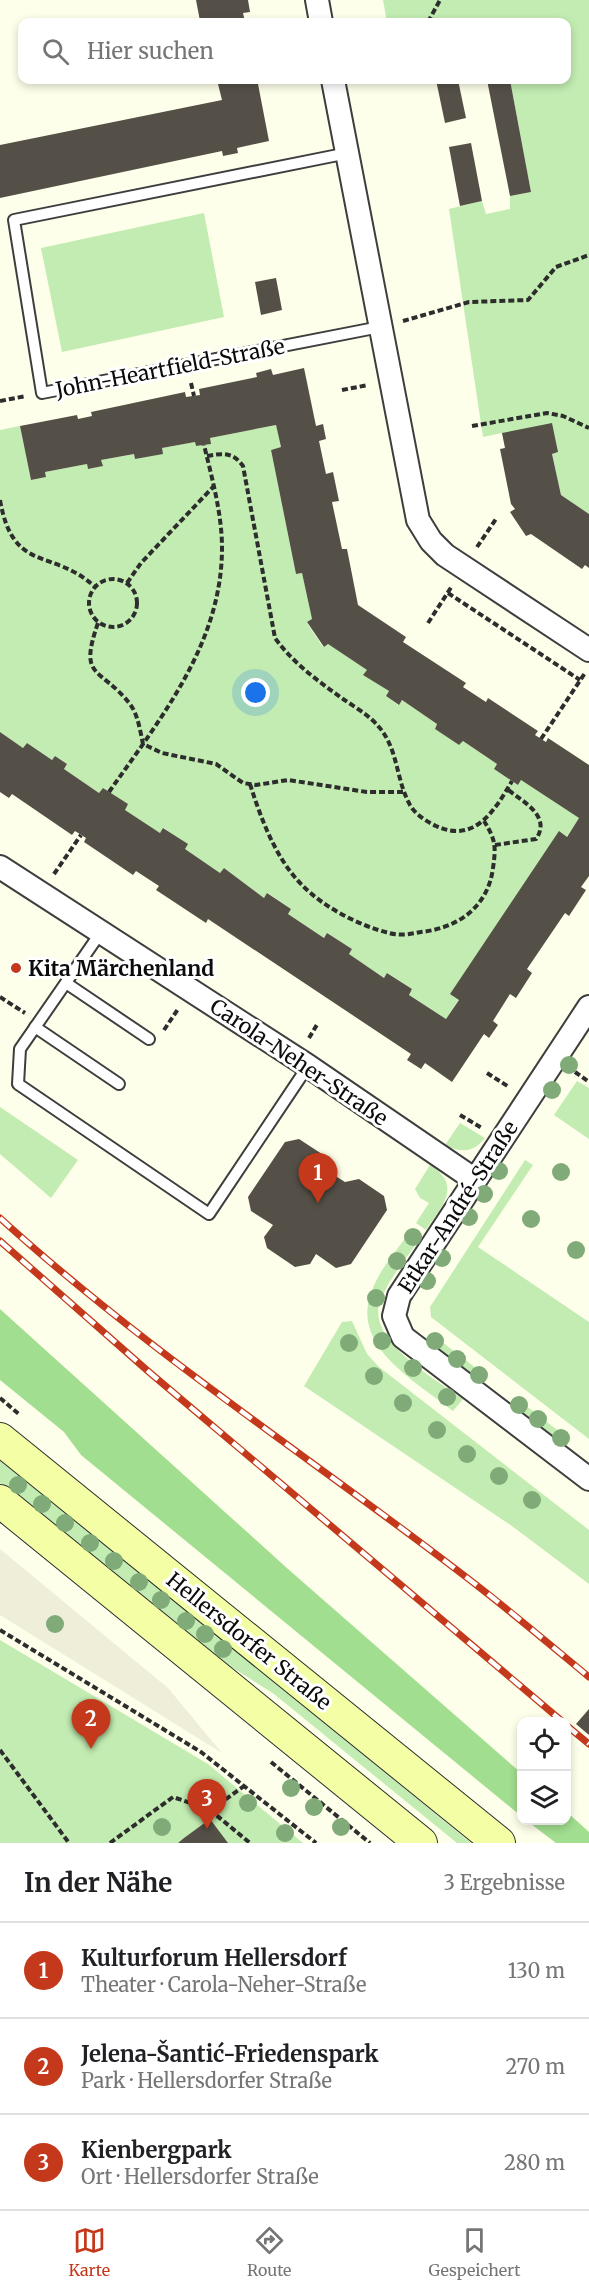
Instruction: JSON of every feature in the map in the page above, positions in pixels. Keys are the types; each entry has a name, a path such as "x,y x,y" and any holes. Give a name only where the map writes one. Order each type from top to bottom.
{"main road":[{"name":"Hellersdorfer Straße","path":"0,1439 499,1843"},
{"path":"0,1501 421,1843"}],"street":[{"path":"316,0 320,18"},
{"path":"334,84 418,520 431,541 446,555 589,650"},
{"name":"Carola-Neher-Straße","path":"0,867 308,1066 475,1180"},
{"name":"Etkar-André-Straße","path":"589,1007 399,1296 394,1316 404,1337 589,1479"}],"lane":[{"name":"John-Heartfield-Straße","path":"348,153 14,220 42,393 380,327"},
{"path":"101,932 20,1049 18,1084 209,1214 308,1066"},
{"path":"66,983 149,1039"},
{"path":"35,1027 119,1084"}],"path":[{"path":"430,18 440,0"},
{"path":"380,327 469,302 528,300 556,267 589,255"},
{"path":"472,426 547,413 563,416 589,428"},
{"path":"110,792 183,683 212,621 220,582 223,547 214,486 204,445"},
{"path":"207,456 227,454 237,457 243,466 275,638 293,660 380,728 398,762 403,792 410,806 426,821 445,830 474,829 484,821 512,781"},
{"path":"127,583 141,563 214,486"},
{"path":"0,500 14,541 26,553 81,574 94,586"},
{"path":"113,578 127,583 136,596 137,606 134,616 118,627 107,627 98,623 91,615 88,605 94,586 113,578"},
{"path":"448,593 580,680"},
{"path":"98,623 88,657 90,668 130,705 136,714 144,744 162,753 216,764 243,783 288,780 367,792 403,792"},
{"path":"541,739 589,667"},
{"path":"250,784 277,850 302,885 331,908 390,933 439,930 459,922 472,912 484,896 492,876 495,837 484,821"},
{"path":"495,846 536,839 538,836 538,816 534,809 507,789"},
{"path":"64,859 81,834"},
{"path":"149,1039 154,1043 191,990"},
{"path":"0,997 9,1003"},
{"path":"574,1072 589,1082"},
{"path":"0,1630 201,1752 316,1843"},
{"path":"0,1750 69,1843"},
{"path":"210,1810 244,1786"},
{"path":"110,1843 173,1797 210,1810 250,1843"}],"green space":[{"path":"383,0 589,0 589,514 561,495 552,454 558,452 502,433 483,437 449,209 482,201 486,214 510,209 510,196 531,192 511,84 571,84 571,18 386,18"},
{"path":"204,213 224,317 62,352 41,248"},
{"path":"276,425 281,447 271,450 296,574 302,573 312,619 307,623 323,647 328,644 367,670 364,675 389,691 386,696 398,705 402,700 437,724 435,729 459,745 463,741 497,764 494,769 518,785 521,780 579,818 446,1019 409,995 412,989 388,973 384,978 349,954 352,949 327,933 324,938 288,914 291,909 268,893 264,898 224,868 220,873 185,849 187,844 164,828 160,833 125,810 127,804 103,788 99,793 64,769 67,764 55,756 52,760 27,743 23,748 0,732 0,430 20,426 31,480 46,477 45,472 87,464 88,469 102,466 101,460 134,454 135,459 162,448 195,442 196,446 210,444 210,438"},
{"path":"577,1081 589,1088 589,1139 554,1115"},
{"path":"0,1107 78,1160 51,1198 0,1154"},
{"path":"460,1123 485,1138 476,1147 466,1150 445,1145"},
{"path":"525,1160 533,1165 478,1247 589,1322 589,1439 431,1317 430,1307"},
{"path":"430,1165 446,1181 447,1188 443,1204 426,1230 416,1223 429,1203 420,1198 415,1189"},
{"path":"411,1230 422,1236 389,1283 381,1299 378,1314 382,1329 405,1356 463,1399 453,1411 389,1360 377,1344 369,1327 367,1308 376,1280"},
{"path":"0,1309 288,1569 517,1769 517,1813 81,1455 64,1432 0,1380"},
{"path":"352,1321 367,1354 379,1367 589,1530 589,1584 512,1526 304,1386 342,1322"},
{"path":"433,1335 486,1376 482,1382 429,1341"},
{"path":"516,1398 570,1440 565,1446 511,1404"},
{"path":"0,1456 471,1843 457,1843 274,1694 208,1652 0,1483"},
{"path":"0,1640 208,1764 303,1843 0,1843"},
{"path":"571,1816 589,1832 589,1843 556,1843 532,1825 571,1825"}],"shaded area":[{"path":"0,1549 168,1688 222,1753 0,1615"}],"building":[{"path":"196,0 248,0 250,12 243,13 244,18 199,18"},
{"path":"218,84 258,84 269,141 237,148 238,153 223,156 222,151 0,198 0,145 222,100"},
{"path":"437,84 459,84 466,118 445,123"},
{"path":"488,84 511,84 531,192 510,196"},
{"path":"471,143 482,201 460,206 449,147"},
{"path":"276,278 282,310 261,315 255,282"},
{"path":"304,368 316,426 323,424 326,439 319,441 326,474 333,472 339,501 332,502 342,549 347,549 358,605 406,637 403,642 466,683 463,687 486,702 488,698 538,731 535,735 546,742 548,738 589,765 589,876 581,887 586,890 569,916 565,913 527,969 532,973 516,998 510,994 493,1021 498,1025 489,1038 484,1034 452,1082 425,1063 421,1069 407,1060 411,1054 208,919 206,923 156,890 159,886 136,871 133,875 84,842 86,838 75,831 72,835 12,794 9,798 0,792 0,732 23,748 27,743 52,760 55,756 67,764 64,769 99,793 103,788 128,804 125,810 160,833 163,828 188,844 185,849 220,873 224,868 264,898 267,893 291,909 288,914 324,938 327,933 352,949 349,954 384,978 387,973 412,989 409,995 446,1019 459,1000 450,994 559,831 567,837 579,818 521,780 518,785 494,769 497,764 463,741 459,745 435,729 437,724 402,700 399,705 386,696 389,691 363,675 367,670 328,644 324,647 307,622 312,619 302,573 296,574 271,450 281,447 276,425 210,438 211,444 196,446 195,442 162,448 163,454 135,459 134,454 101,460 103,466 88,469 87,464 45,472 46,477 31,480 20,426 77,415 78,419 92,416 91,412 185,392 186,397 200,395 199,389 257,377 256,373 271,369 273,375"},
{"path":"552,423 558,452 552,454 561,495 589,514 589,568 585,565 582,569 531,534 526,536 510,512 515,509 511,504 500,449 505,448 502,433"},
{"path":"299,1139 325,1156 326,1170 345,1182 359,1179 384,1196 387,1210 351,1264 336,1268 316,1254 310,1264 295,1267 267,1248 264,1237 273,1225 251,1211 248,1197 285,1142"},
{"path":"589,1709 589,1735 576,1724"},
{"path":"210,1819 228,1843 178,1843 184,1838"}],"railway":[{"path":"0,1218 112,1313 466,1577 589,1677"},
{"path":"0,1241 149,1372 557,1717"},
{"path":"571,1729 589,1744"}],"place":[{"name":"Kita Märchenland","path":"16,968"},
{"name":"Kulturforum Hellersdorf","path":"318,1203"},
{"name":"Jelena-Šantić-Friedenspark","path":"91,1749"},
{"name":"Kienbergpark","path":"207,1829"}]}
